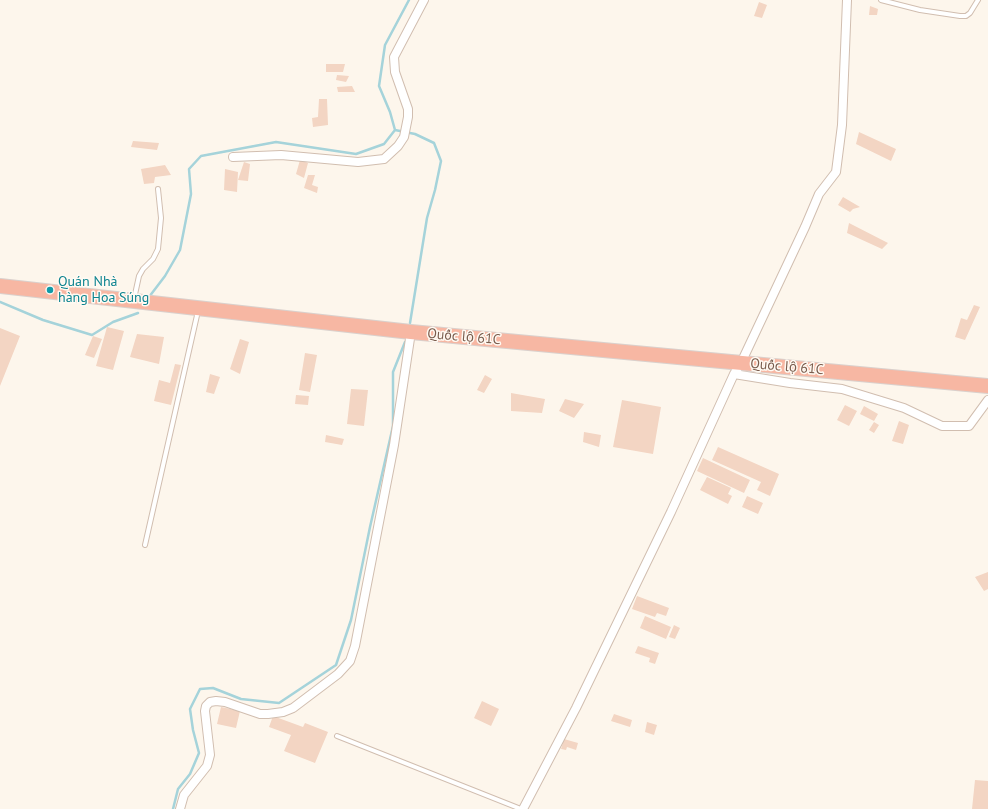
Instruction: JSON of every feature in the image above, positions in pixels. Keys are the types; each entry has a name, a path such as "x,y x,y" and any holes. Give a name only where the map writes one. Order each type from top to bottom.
{"highway":[{"name":"Quốc lộ 61C","path":"0,286 738,369 988,386"}],"street":[{"path":"233,157 281,155 358,162 384,158 398,146 404,137 408,117 408,109 395,72 394,57 424,0"},
{"path":"522,809 576,708 671,512 805,227 819,194 836,172 842,125 846,0"},
{"path":"180,809 184,795 207,766 210,756 205,711 206,706 210,702 224,702 260,714 283,712 293,708 338,674 350,661 355,646 394,445 411,332"},
{"path":"738,369 790,383 842,389 904,408 942,426 969,426 988,400"}],"lane":[{"path":"880,0 920,10 960,16 966,16 970,13 978,0"},
{"path":"134,301 139,276 142,269 153,259 158,249 161,218 158,189"},
{"path":"145,545 199,308"},
{"path":"337,736 522,809"}],"building":[{"path":"759,2 767,5 762,18 754,16"},
{"path":"870,6 878,9 877,15 869,15"},
{"path":"326,64 345,64 343,72 326,72"},
{"path":"337,75 349,76 346,82 336,80"},
{"path":"352,86 355,92 338,92 337,87"},
{"path":"319,99 327,99 328,125 313,127 312,118 318,117"},
{"path":"859,132 896,149 891,161 856,144"},
{"path":"133,141 159,143 157,150 131,147"},
{"path":"300,160 308,163 304,178 296,174"},
{"path":"244,162 250,164 248,181 238,180"},
{"path":"165,165 171,175 155,177 154,183 144,184 141,169"},
{"path":"225,169 238,172 237,192 224,190"},
{"path":"308,175 315,175 312,185 318,187 317,193 304,188"},
{"path":"843,197 860,207 853,209 850,212 838,205"},
{"path":"849,223 888,243 882,249 847,233"},
{"path":"974,305 980,307 965,340 955,337 961,318 967,320"},
{"path":"107,327 124,331 113,370 96,366"},
{"path":"0,328 20,336 0,386"},
{"path":"137,334 164,337 159,364 130,357"},
{"path":"93,336 102,339 94,358 85,355"},
{"path":"240,339 249,342 240,374 230,369"},
{"path":"305,353 317,355 310,392 299,390"},
{"path":"175,364 181,365 171,405 154,401 159,380 170,383"},
{"path":"210,374 220,377 214,394 206,392"},
{"path":"485,375 492,379 484,393 477,390"},
{"path":"351,389 368,390 364,426 347,424"},
{"path":"511,393 545,399 542,413 511,411"},
{"path":"296,395 309,396 308,405 295,404"},
{"path":"565,399 584,404 574,418 559,411"},
{"path":"622,400 661,407 653,454 613,447"},
{"path":"845,405 857,411 849,426 837,420"},
{"path":"864,406 878,414 874,421 860,414"},
{"path":"899,421 909,425 903,444 892,441"},
{"path":"874,422 879,425 874,433 869,430"},
{"path":"584,432 601,435 599,447 583,442"},
{"path":"326,435 344,439 342,445 325,442"},
{"path":"718,447 779,474 770,496 757,490 761,482 712,460"},
{"path":"703,458 750,480 744,493 697,471"},
{"path":"707,477 731,488 728,494 732,496 728,504 700,490"},
{"path":"747,496 763,503 758,514 742,507"},
{"path":"988,572 988,589 984,591 975,577"},
{"path":"637,596 669,608 666,616 657,613 655,617 632,609"},
{"path":"645,616 671,627 666,639 640,628"},
{"path":"674,625 680,628 675,639 669,637"},
{"path":"638,646 659,653 655,664 649,662 650,658 635,653"},
{"path":"482,701 499,709 491,726 474,718"},
{"path":"221,707 240,711 236,728 217,724"},
{"path":"614,714 632,720 630,727 611,721"},
{"path":"273,716 303,727 305,723 328,732 315,763 284,751 291,735 269,727"},
{"path":"647,722 657,725 654,735 645,732"},
{"path":"564,739 578,743 576,750 567,747 566,750 561,749"},
{"path":"975,780 988,781 988,809 972,809"}],"waterway":[{"path":"149,297 165,276 180,250 191,194 189,169 201,156 276,142 356,154 384,144 395,130 390,112 379,86 385,45 409,0"},
{"path":"395,130 415,134 434,143 441,161 427,218 410,323"},
{"path":"0,302 43,320 92,335 113,322 138,313"},
{"path":"173,809 178,789 190,774 199,753 193,730 190,709 200,689 213,688 241,699 279,703 336,665 351,620 393,426 393,372 405,342"}],"place":[{"name":"Quán Nhà hàng Hoa Súng","path":"50,290"}]}
